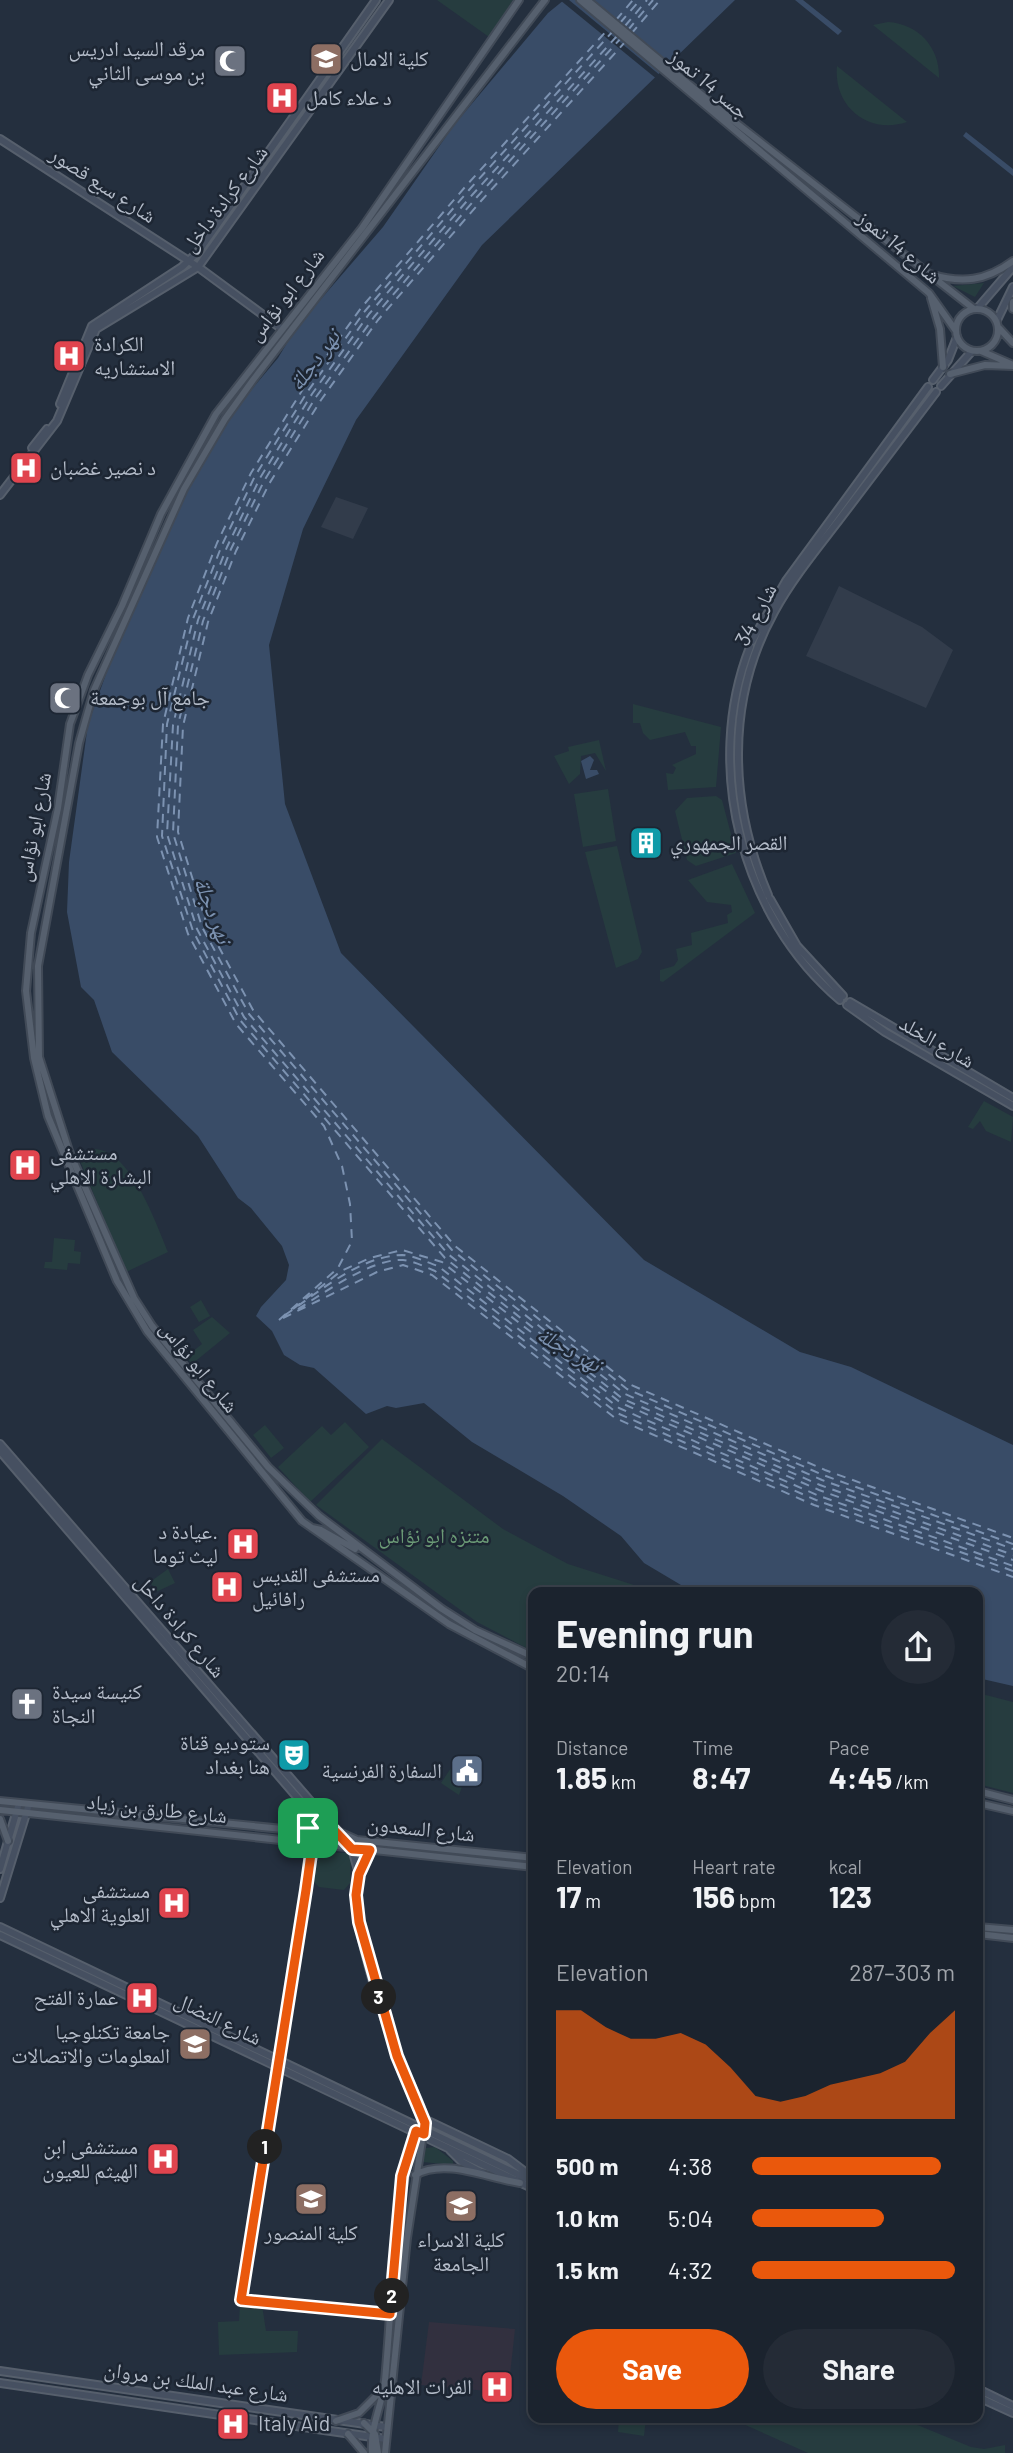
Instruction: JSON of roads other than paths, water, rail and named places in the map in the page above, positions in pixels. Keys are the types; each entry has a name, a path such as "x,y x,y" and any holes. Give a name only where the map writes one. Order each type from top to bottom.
{"main road":[{"name":"شارع كرادة داخل","path":"0,487 55,417 92,326 187,261 216,227 376,0"},
{"name":"شارع كرادة داخل","path":"0,495 57,421 96,329 198,267 389,0"},
{"name":"شارع ابو نؤاس","path":"520,0 380,202 216,414 174,489 75,708 66,740 58,808 27,965 26,991 45,1108 66,1163 128,1303 174,1366 292,1510 310,1528 461,1631 528,1665"},
{"name":"شارع ابو نؤاس","path":"528,1654 464,1623 379,1563 319,1516 268,1467 140,1307 92,1207 40,1071 37,1033 38,966 79,743 109,651 163,533 203,455 253,380 525,29 543,0"},
{"name":"جسر 14 تموز","path":"580,0 813,197"},
{"name":"جسر 14 تموز","path":"587,0 820,189"},
{"name":"شارع سبع قصور","path":"0,139 198,267 282,329"},
{"name":"شارع 14 تموز","path":"820,189 925,273 976,309"},
{"name":"شارع 14 تموز","path":"813,197 929,293 956,334"},
{"path":"925,273 967,282 986,277 1013,261"},
{"path":"933,380 943,367 962,315 976,309 1013,267"},
{"path":"997,320 1013,288"},
{"path":"929,293 940,329 943,367"},
{"path":"1013,302 1013,309"},
{"path":"976,309 989,312 1013,343"},
{"path":"981,351 993,345 999,328"},
{"path":"956,334 964,346 972,351 981,351 1013,366"},
{"path":"941,386 972,351"},
{"path":"950,374 985,365 1013,366"},
{"name":"شارع 34","path":"801,956 776,925 759,890 736,811 732,732 739,681 751,644 786,581 928,387"},
{"name":"شارع 34","path":"801,956 769,897 748,837 738,779 740,714 754,655 785,594 936,393"},
{"path":"801,956 842,998"},
{"name":"شارع الخلد","path":"1013,1098 848,1004 885,1032 1013,1106"},
{"name":"شارع كرادة داخل","path":"0,1444 352,1849"},
{"name":"شارع كرادة داخل","path":"0,1451 307,1808 310,1845 306,1890 241,2300 390,2314"},
{"path":"319,1516 310,1528 321,1530 362,1550"},
{"path":"373,1573 379,1563"},
{"path":"983,1792 1013,1800"},
{"name":"شارع طارق بن زياد","path":"0,1801 293,1830 308,1828"},
{"path":"0,1869 19,1803"},
{"path":"0,1898 29,1804"},
{"path":"983,1805 1013,1811"},
{"name":"شارع طارق بن زياد","path":"0,1810 310,1845"},
{"path":"0,1819 8,1841"},
{"name":"شارع السعدون","path":"308,1828 321,1824 363,1841 528,1857"},
{"name":"شارع السعدون","path":"310,1845 528,1866"},
{"path":"352,1849 359,1874"},
{"path":"370,1850 359,1874 356,1895 359,1922 397,2056 421,2128 384,2453"},
{"name":"شارع النضال","path":"0,1927 277,2064"},
{"path":"983,1927 1013,1930"},
{"name":"شارع النضال","path":"0,1935 421,2128 447,2146 528,2186"},
{"path":"983,1935 1013,1938"},
{"path":"421,2128 471,2146 528,2177"},
{"path":"372,2453 371,2431 384,2387 402,2176 421,2128"},
{"path":"447,2146 462,2162 490,2176"},
{"path":"415,2175 428,2168 443,2167 520,2183"},
{"path":"2,2384 3,2372"},
{"name":"شارع عبد الملك بن مروان","path":"3,2372 336,2421 371,2431 386,2439"},
{"path":"16,2386 15,2380 19,2374"},
{"name":"شارع عبد الملك بن مروان","path":"2,2384 348,2434 386,2427"},
{"path":"336,2421 366,2408 384,2387"},
{"path":"983,2391 1013,2406"},
{"path":"194,2410 196,2399"},
{"path":"983,2399 1013,2413"},
{"path":"257,2419 258,2408"},
{"path":"371,2431 378,2453"},
{"path":"348,2434 364,2453"}],"water":[{"name":"نهر دجلة","path":"564,0 735,0 482,245 356,420 303,529 269,645 285,804 341,953 644,1260 800,1352 851,1367 1013,1445 1013,1686 983,1679 983,1587 687,1587 644,1563 621,1536 563,1496 472,1442 424,1403 396,1408 387,1406 366,1414 314,1368 300,1365 284,1355 272,1331 256,1316 286,1280 289,1265 282,1246 251,1208 238,1198 198,1136 112,1052 94,1000 81,987 67,912 69,862 88,724 110,663 198,467 230,415 278,358 296,328 383,227 454,125 548,13"},
{"path":"795,0 803,0 842,31 838,35"},
{"path":"966,132 1013,169 1013,176 963,136"},
{"path":"590,756 594,760 590,770 597,770 599,774 586,779 581,761"}],"place":[{"name":"كلية الامال","path":"326,59"},
{"name":"مرقد السيد ادريس بن موسى الثاني","path":"230,61"},
{"name":"د علاء كامل","path":"282,98"},
{"name":"الكرادة الاستشاريه","path":"69,356"},
{"name":"د نصير غضبان","path":"26,468"},
{"name":"جامع آل بوجمعة","path":"65,698"},
{"name":"القصر الجمهوري","path":"646,843"},
{"name":"مستشفى البشارة الاهلي","path":"25,1165"},
{"name":"عيادة د. ليث توما","path":"243,1544"},
{"name":"مستشفى القديس رافائيل","path":"227,1587"},
{"name":"كنيسة سيدة النجاة","path":"27,1704"},
{"name":"ستوديو قناة هنا بغداد","path":"294,1755"},
{"name":"السفارة الفرنسية","path":"467,1771"},
{"name":"مستشفى العلوية الاهلي","path":"174,1903"},
{"name":"عمارة الفتح","path":"142,1998"},
{"name":"جامعة تكنلوجيا المعلومات والاتصالات","path":"195,2044"},
{"name":"مستشفى ابن الهيثم للعيون","path":"163,2159"},
{"name":"كلية المنصور","path":"311,2199"},
{"name":"كلية الاسراء الجامعة","path":"461,2206"},
{"name":"الفرات الاهليه","path":"497,2387"},
{"name":"Italy Aid","path":"233,2424"}],"park label":[{"name":"متنزه ابو نؤاس","path":"434,1536"}]}
